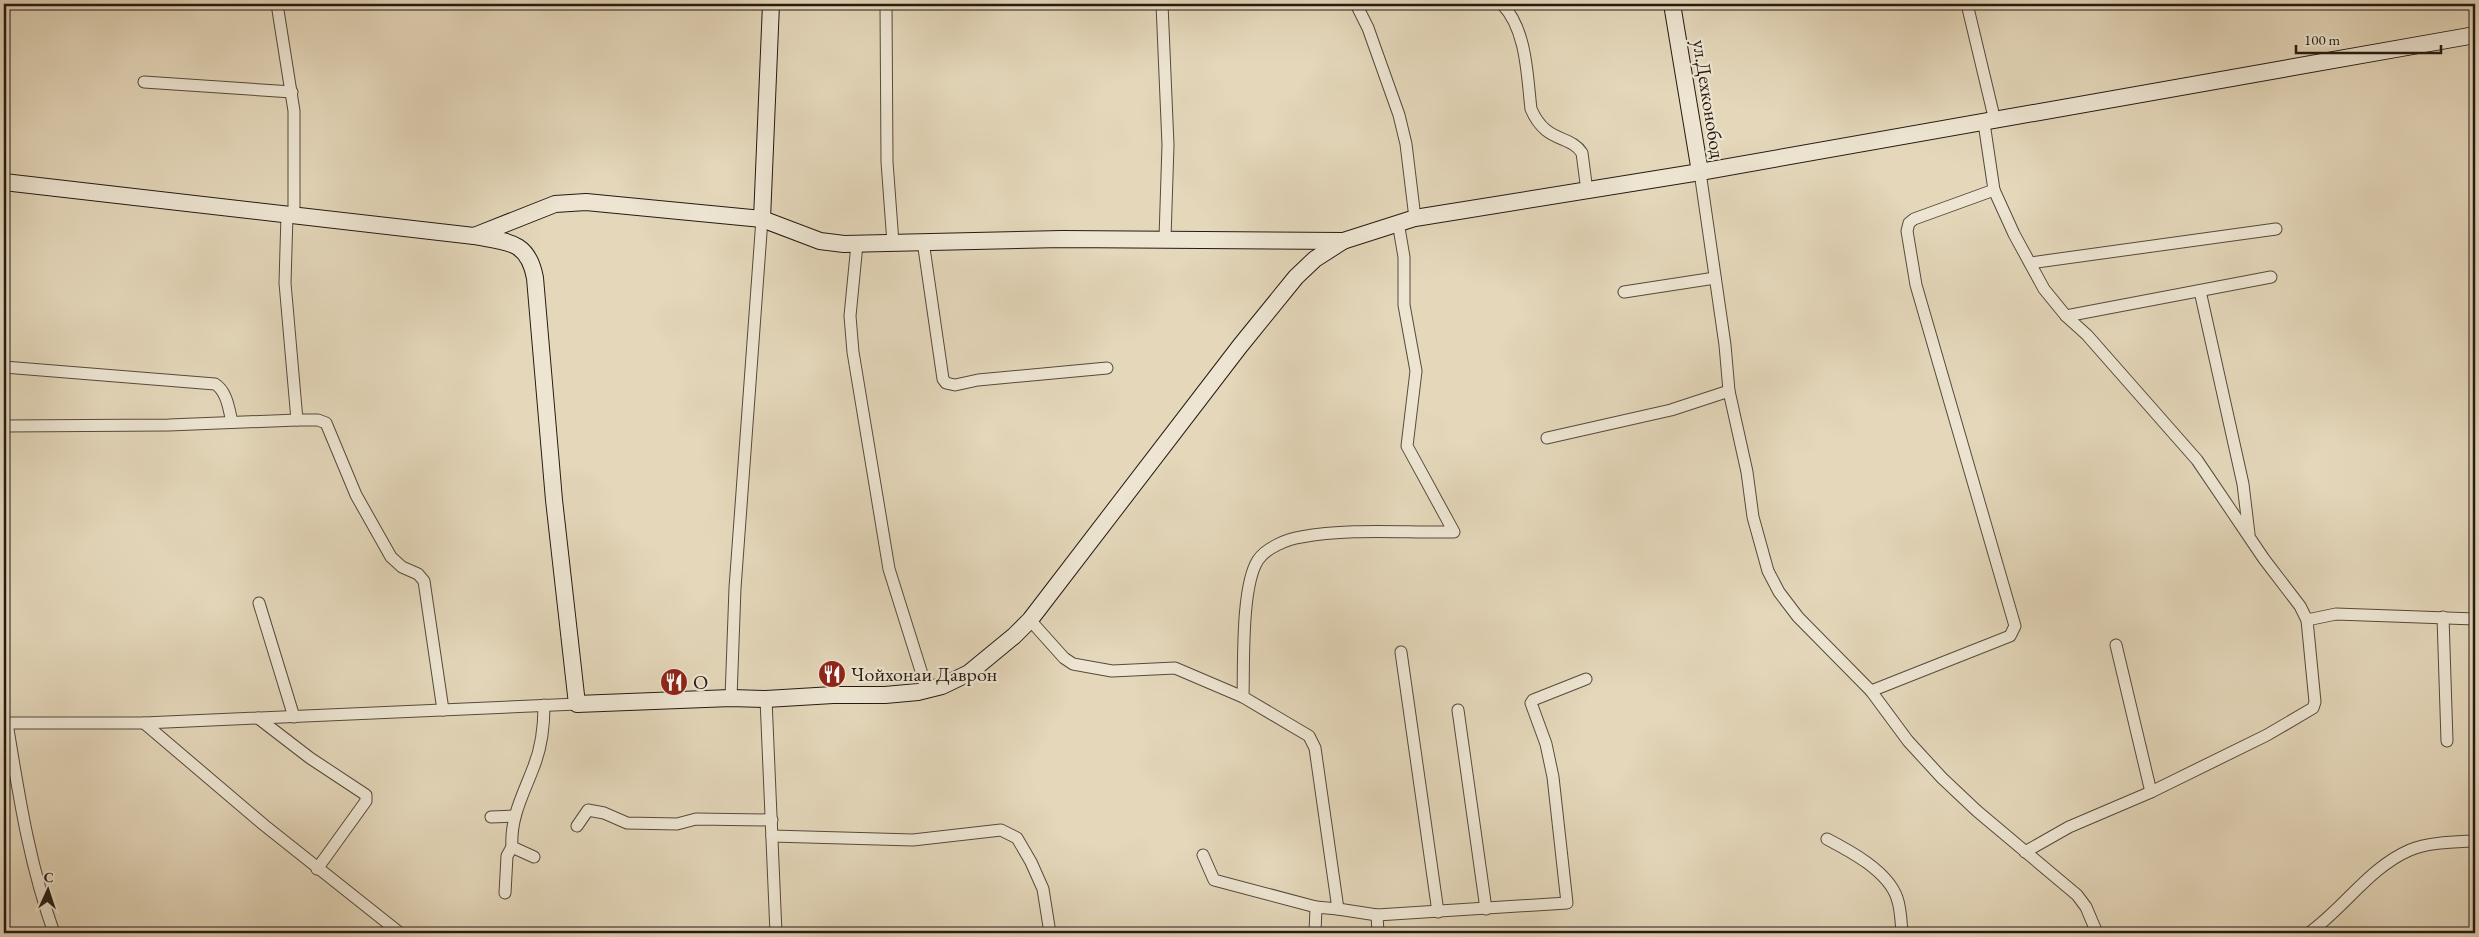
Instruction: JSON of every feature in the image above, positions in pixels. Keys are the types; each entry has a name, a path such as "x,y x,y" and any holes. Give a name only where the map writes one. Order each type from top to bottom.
{"main road":[{"path":"762,219 771,4"},
{"name":"ул.Дехконобод","path":"1672,4 1700,172"},
{"path":"4,182 474,236 511,243 525,250 532,261 554,500 577,704 731,698 766,700 832,694 885,696 942,686 968,673 1014,636 1030,620 1296,277 1315,259 1343,241 1415,218 1700,172 2475,36"},
{"path":"474,236 555,204 586,202 762,219 820,241 857,244 922,241 1165,238 1343,241"}],"street":[{"path":"277,4 292,92 296,157 285,284 298,420"},
{"path":"886,4 887,162 894,243"},
{"path":"1162,4 1168,145 1165,238"},
{"path":"1356,4 1368,28 1399,115 1406,144 1415,218"},
{"path":"1502,4 1515,22 1522,47 1531,109 1535,118 1548,133 1579,148 1582,153 1587,191"},
{"path":"1967,4 1990,122 1994,190 2030,263 2044,289 2066,316 2087,335 2197,460 2300,606 2307,620 2315,702 2313,708 2267,735 2151,792 2068,828 2025,852"},
{"path":"144,82 292,92"},
{"path":"1700,172 1729,391 1740,435 1753,517 1768,571 1779,592 1798,617 1871,691 1908,741 1942,778 2025,852 2077,895 2086,907 2097,933"},
{"path":"1871,691 2010,636 2015,626 1916,285 1907,231 1909,223 1914,219 1994,190"},
{"path":"731,698 735,588 762,219"},
{"path":"1243,697 1248,594 1254,570 1264,554 1275,546 1299,537 1348,533 1454,532 1407,446 1416,371 1404,305 1404,257 1398,222"},
{"path":"2030,263 2276,229"},
{"path":"922,241 943,379 946,383 955,385 978,380 1107,368"},
{"path":"857,244 850,316 853,352 882,533 892,581 927,690"},
{"path":"2066,316 2271,276"},
{"path":"1624,292 1715,278"},
{"path":"2200,291 2243,484 2249,536"},
{"path":"4,367 215,384 226,399 232,422"},
{"path":"1547,438 1671,410 1729,391"},
{"path":"4,426 94,427 298,420 318,420 326,423 356,495 390,557 402,567 422,577 443,710"},
{"path":"259,603 294,716"},
{"path":"2307,620 2336,614 2475,618"},
{"path":"2443,617 2446,741"},
{"path":"1030,620 1064,658 1073,664 1112,671 1175,668 1243,697 1309,736 1313,742 1338,909"},
{"path":"2116,645 2151,792"},
{"path":"1402,652 1438,912"},
{"path":"1203,855 1214,880 1316,907 1377,915 1567,903 1553,777 1546,744 1531,704 1538,698 1586,679"},
{"path":"766,700 776,933"},
{"path":"54,933 30,855 5,723 144,723 577,704"},
{"path":"505,894 508,856 512,847 515,816 540,748 544,728 544,705"},
{"path":"1458,710 1486,909"},
{"path":"258,718 310,758 366,795 366,801 317,869"},
{"path":"144,723 317,869 400,933"},
{"path":"577,826 588,810 604,813 627,823 677,824 696,819 772,820"},
{"path":"491,817 515,816"},
{"path":"772,836 913,840 1001,830 1017,838 1031,862 1042,889 1050,933"},
{"path":"1826,839 1873,867 1891,888 1897,897 1902,933"},
{"path":"2309,933 2379,870 2398,856 2412,849 2475,841"},
{"path":"512,847 534,857"},
{"path":"1315,933 1316,907"},
{"path":"1377,915 1378,933"}],"place":[{"name":"Чойхонаи Даврон","path":"832,674"},
{"name":"O","path":"674,682"}]}
